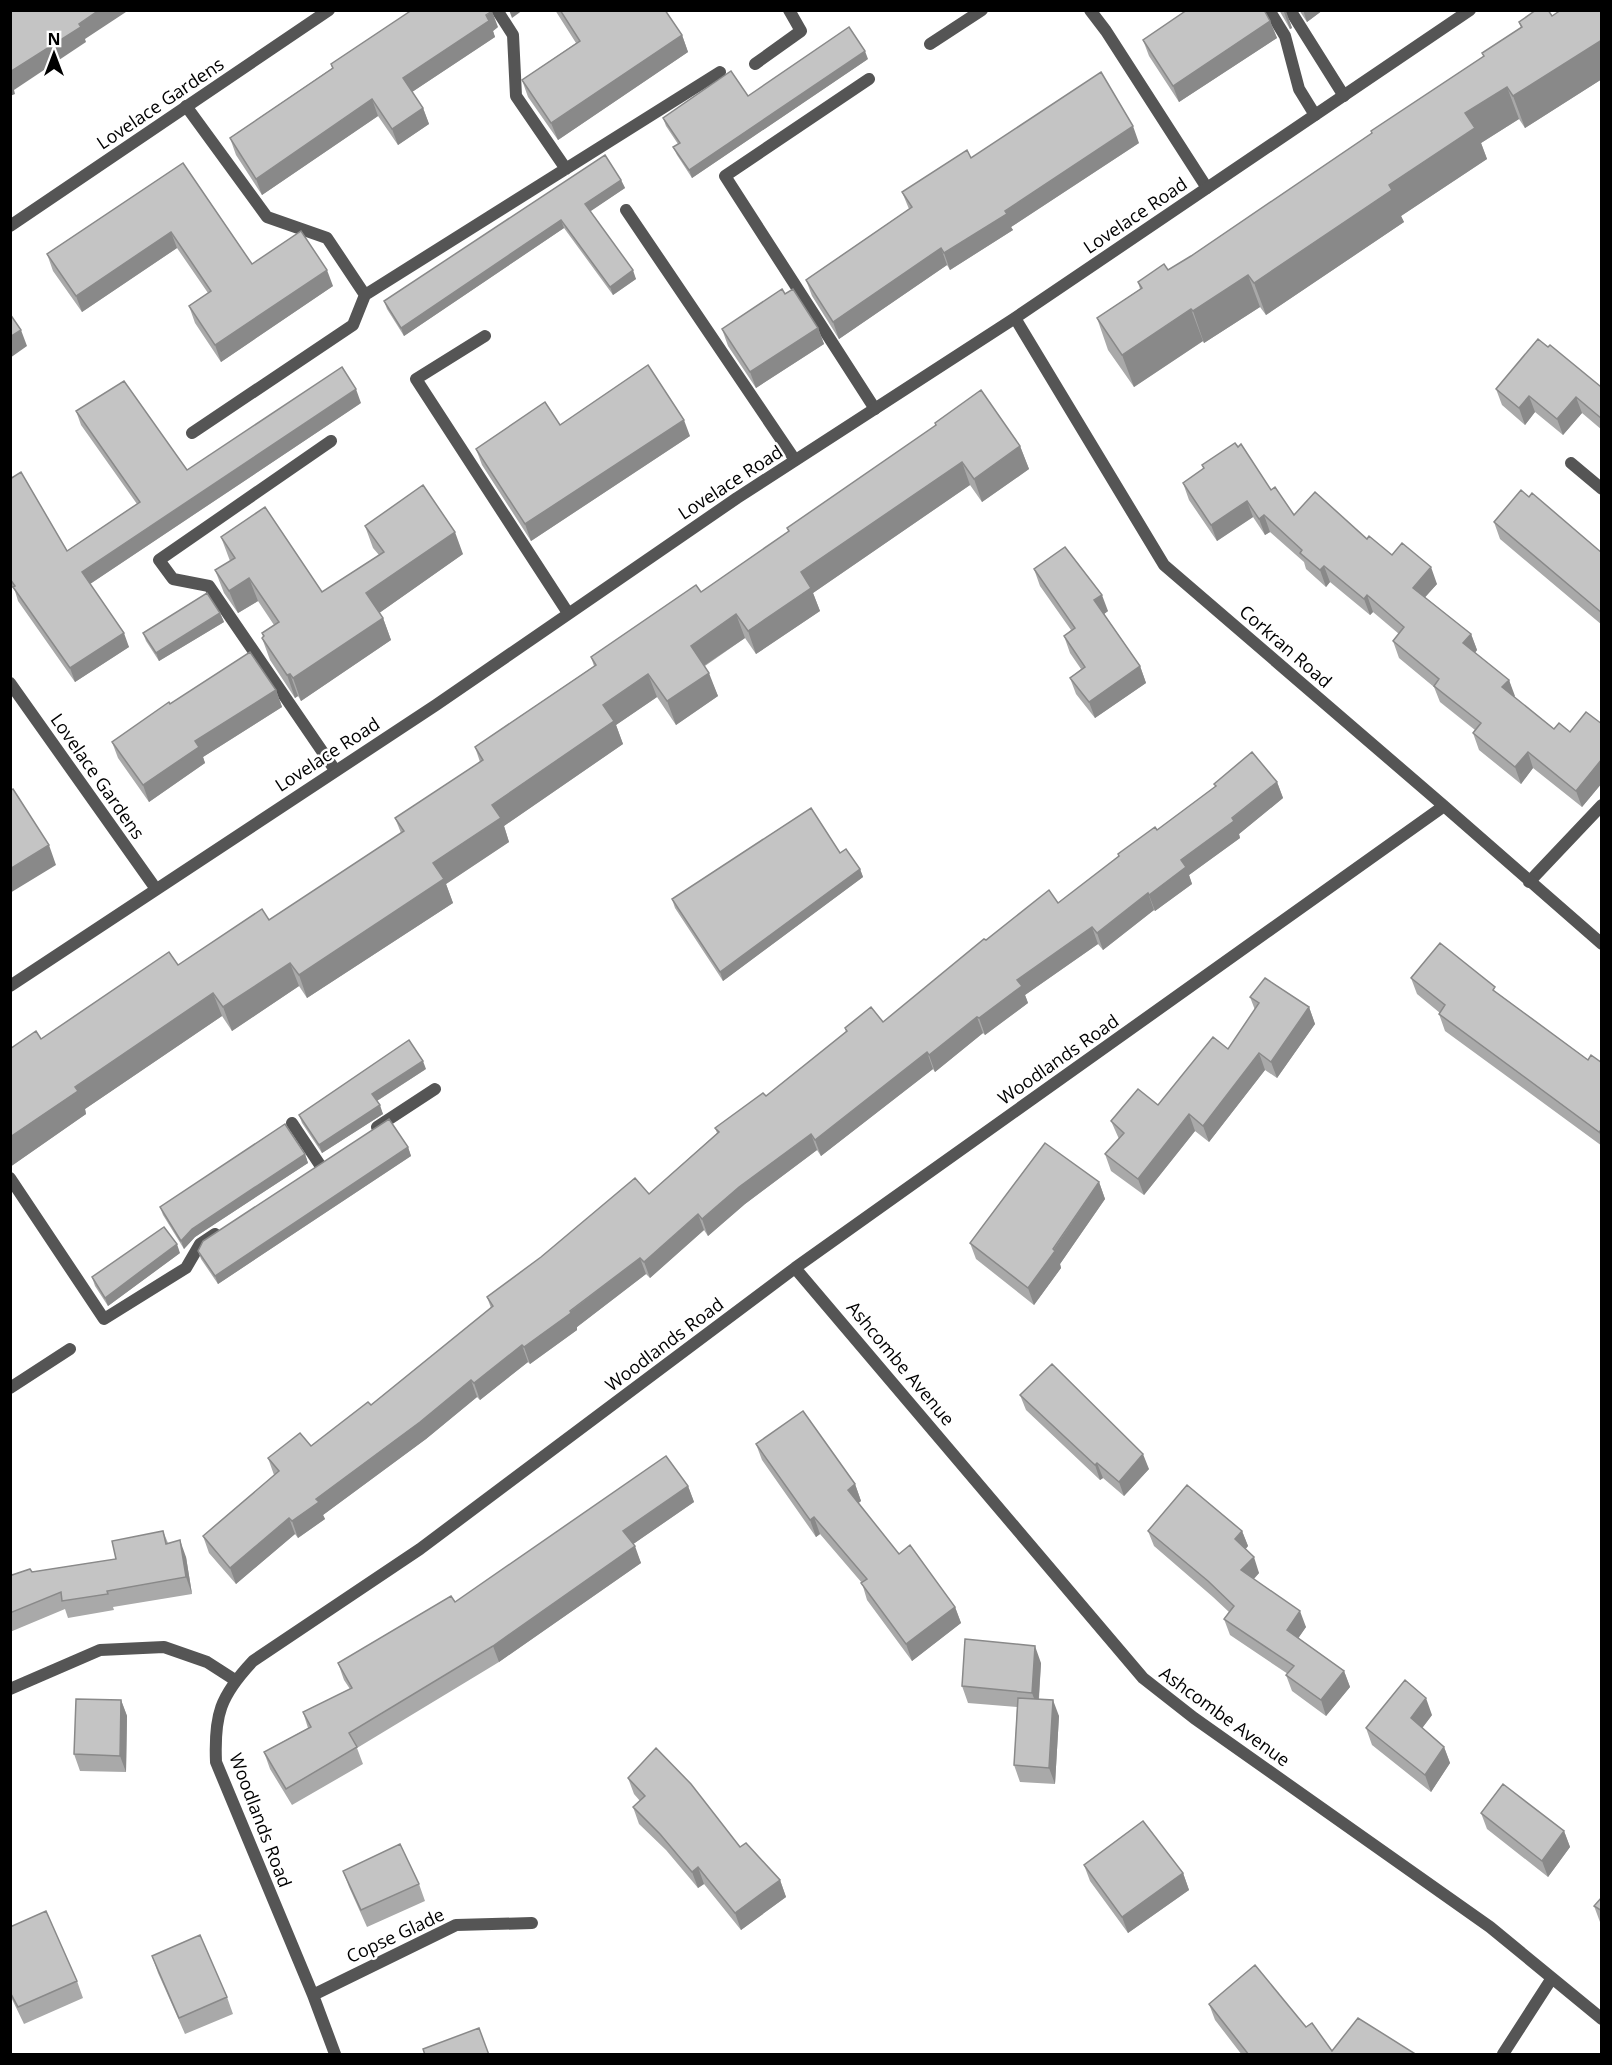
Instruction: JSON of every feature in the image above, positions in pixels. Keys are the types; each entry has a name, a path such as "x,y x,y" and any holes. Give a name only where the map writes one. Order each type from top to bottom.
{"street":[{"name":"Lovelace Gardens","path":"10,225 329,10"},
{"path":"497,10 513,34 516,96 566,169"},
{"path":"755,64 801,31 789,10"},
{"path":"930,44 982,10"},
{"path":"1090,10 1106,31 1207,188"},
{"path":"1269,10 1285,36 1299,89 1315,115"},
{"path":"1290,10 1344,96"},
{"name":"Lovelace Road","path":"10,986 436,705 737,498 1015,318 1470,10"},
{"path":"192,433 353,325 365,295 720,72"},
{"path":"869,79 725,176 875,409"},
{"path":"186,106 267,217 327,238 365,295"},
{"path":"626,210 795,460"},
{"name":"Corkran Road","path":"1015,318 1164,565 1602,944"},
{"path":"485,336 416,379 568,613"},
{"path":"331,441 159,560 173,579 209,586 335,770"},
{"path":"1571,463 1602,489"},
{"name":"Lovelace Gardens","path":"10,683 156,889"},
{"path":"1529,882 1602,805"},
{"name":"Woodlands Road","path":"334,2055 313,1995 216,1762 215,1733 221,1704 235,1680 253,1661 420,1549 795,1268 1444,806"},
{"path":"368,1133 435,1089"},
{"path":"292,1123 320,1165"},
{"path":"10,1179 104,1319 186,1268 200,1244 228,1226"},
{"name":"Ashcombe Avenue","path":"795,1268 1143,1678 1194,1718 1490,1927 1602,2019"},
{"path":"10,1388 70,1349"},
{"path":"10,1689 100,1650 164,1647 207,1662 235,1680"},
{"name":"Copse Glade","path":"313,1995 456,1925 532,1923"},
{"path":"1503,2055 1552,1977"}],"building":[{"path":"10,10 99,10 79,24 81,27 10,72"},
{"path":"412,10 492,11 486,15 489,21 403,78 423,108 392,129 372,99 256,179 230,138 333,68 331,64"},
{"path":"560,10 665,10 682,35 551,123 522,80 580,41"},
{"path":"1187,10 1264,10 1270,21 1173,86 1143,40"},
{"path":"1536,10 1548,10 1552,16 1561,10 1602,10 1602,40 1513,96 1507,87 1465,113 1475,128 1389,185 1392,190 1254,283 1248,275 1193,311 1191,309 1122,355 1097,318 1142,288 1138,282 1164,264 1168,270 1191,256 1372,133 1371,131 1484,56 1482,53 1522,27 1519,22"},
{"path":"849,27 865,51 689,170 673,147 680,143 663,118 731,71 748,96"},
{"path":"1101,72 1133,126 1005,211 1007,214 944,253 941,248 833,322 806,280 912,207 902,192 967,150 971,158"},
{"path":"605,155 621,180 585,204 633,270 610,287 561,220 401,328 384,301"},
{"path":"183,163 252,264 301,231 327,270 215,345 189,306 211,291 171,232 76,296 47,254"},
{"path":"782,289 785,294 793,289 818,328 750,372 722,329"},
{"path":"10,314 21,330 10,337"},
{"path":"1538,339 1548,347 1550,345 1600,386 1602,384 1602,419 1576,397 1557,419 1529,396 1519,408 1496,389"},
{"path":"648,365 684,420 525,524 476,449 545,402 560,425"},
{"path":"342,367 356,389 82,572 124,633 70,668 13,587 15,586 10,579 10,479 21,472 67,551 140,502 76,411 124,381 187,470"},
{"path":"981,390 1020,446 974,479 962,462 801,572 811,588 748,631 736,614 691,646 709,673 667,701 648,674 603,705 614,721 492,805 501,818 433,863 444,879 299,975 290,963 223,1007 213,993 75,1087 78,1091 10,1137 10,1049 36,1031 41,1039 169,952 178,965 262,909 269,920 404,831 395,818 483,760 475,747 596,665 591,657 696,585 701,592 789,531 787,528 936,425 935,423"},
{"path":"1235,443 1238,447 1241,444 1271,490 1275,487 1294,515 1315,492 1367,539 1369,536 1392,555 1402,543 1431,567 1413,588 1471,634 1463,643 1509,680 1502,687 1554,729 1559,723 1570,732 1586,712 1602,724 1602,759 1576,791 1528,752 1515,767 1473,733 1481,723 1434,686 1439,679 1393,641 1404,627 1367,595 1364,599 1324,566 1320,570 1300,553 1302,550 1264,515 1259,519 1247,501 1211,525 1183,483 1204,468 1202,465"},
{"path":"423,485 455,532 366,593 383,618 293,678 290,674 287,675 262,638 264,636 262,633 279,622 249,578 229,591 215,570 235,558 221,537 265,507 322,592 384,552 365,526"},
{"path":"1521,490 1529,497 1532,493 1602,553 1602,613 1494,522"},
{"path":"1065,547 1102,595 1094,600 1140,666 1089,702 1070,678 1085,667 1064,636 1075,628 1034,569"},
{"path":"207,593 220,613 156,653 143,633"},
{"path":"250,652 276,690 195,741 199,747 143,785 112,742 169,702 170,704"},
{"path":"1252,752 1277,782 1232,818 1234,821 1181,860 1186,867 1149,895 1148,893 1097,933 1092,927 1017,980 1022,986 979,1018 977,1017 929,1055 927,1052 815,1140 811,1134 739,1187 702,1219 698,1214 644,1262 640,1258 524,1347 522,1345 474,1383 471,1380 420,1422 316,1499 319,1502 292,1521 289,1518 230,1568 203,1536 279,1471 268,1458 300,1433 311,1446 368,1402 371,1405 493,1306 487,1297 541,1257 635,1178 649,1194 719,1132 715,1128 763,1093 766,1096 847,1031 845,1028 871,1007 883,1022 984,939 986,940 1049,890 1058,903 1119,856 1118,854 1155,827 1157,830 1216,786 1214,784"},
{"path":"13,789 49,845 10,869 10,791"},
{"path":"811,808 840,853 846,849 860,869 720,972 672,899"},
{"path":"1440,943 1495,987 1493,990 1588,1060 1591,1055 1602,1063 1602,1129 1599,1132 1439,1014 1445,1005 1411,978"},
{"path":"1265,978 1309,1007 1271,1062 1259,1053 1203,1126 1189,1114 1138,1179 1105,1154 1124,1133 1111,1121 1138,1089 1158,1105 1213,1037 1228,1049 1259,1003 1250,997"},
{"path":"409,1040 423,1061 372,1094 380,1105 319,1145 299,1115"},
{"path":"389,1119 408,1147 215,1276 198,1251 203,1241"},
{"path":"285,1124 305,1154 192,1229 181,1241 160,1207"},
{"path":"1045,1143 1099,1182 1053,1249 1055,1251 1028,1288 970,1243"},
{"path":"164,1227 177,1244 105,1298 92,1277"},
{"path":"1052,1364 1143,1454 1119,1482 1097,1463 1095,1465 1020,1395"},
{"path":"803,1411 855,1484 848,1490 899,1554 910,1545 955,1607 906,1644 861,1583 867,1579 814,1517 810,1520 756,1444"},
{"path":"666,1456 688,1486 623,1531 635,1546 493,1646 349,1733 357,1747 286,1789 264,1752 311,1727 303,1712 352,1688 338,1663 451,1596 455,1602"},
{"path":"1187,1485 1242,1531 1235,1539 1254,1557 1241,1570 1300,1611 1287,1630 1344,1671 1321,1700 1286,1675 1294,1666 1224,1619 1234,1606 1148,1531"},
{"path":"163,1531 166,1544 180,1540 186,1577 107,1591 108,1594 62,1601 61,1592 10,1613 10,1571 12,1575 30,1569 32,1572 116,1559 112,1541"},
{"path":"965,1639 1035,1646 1032,1693 962,1686"},
{"path":"1405,1680 1426,1698 1411,1718 1444,1747 1425,1775 1366,1728"},
{"path":"1018,1698 1053,1700 1049,1768 1014,1765"},
{"path":"76,1699 121,1700 120,1756 74,1754"},
{"path":"656,1748 691,1784 740,1847 746,1843 780,1880 735,1913 698,1867 692,1872 660,1834 633,1807 645,1796 628,1778"},
{"path":"1503,1784 1564,1831 1542,1861 1481,1813"},
{"path":"1143,1821 1183,1873 1122,1917 1084,1865"},
{"path":"400,1844 419,1884 361,1910 343,1871"},
{"path":"1602,1897 1602,1911 1594,1906"},
{"path":"46,1911 77,1981 18,2007 10,1992 10,1927"},
{"path":"200,1935 227,1997 179,2018 152,1956"},
{"path":"1255,1965 1306,2027 1312,2023 1332,2051 1358,2018 1417,2055 1249,2055 1209,2004"},
{"path":"479,2028 489,2055 425,2055 423,2049"}]}
